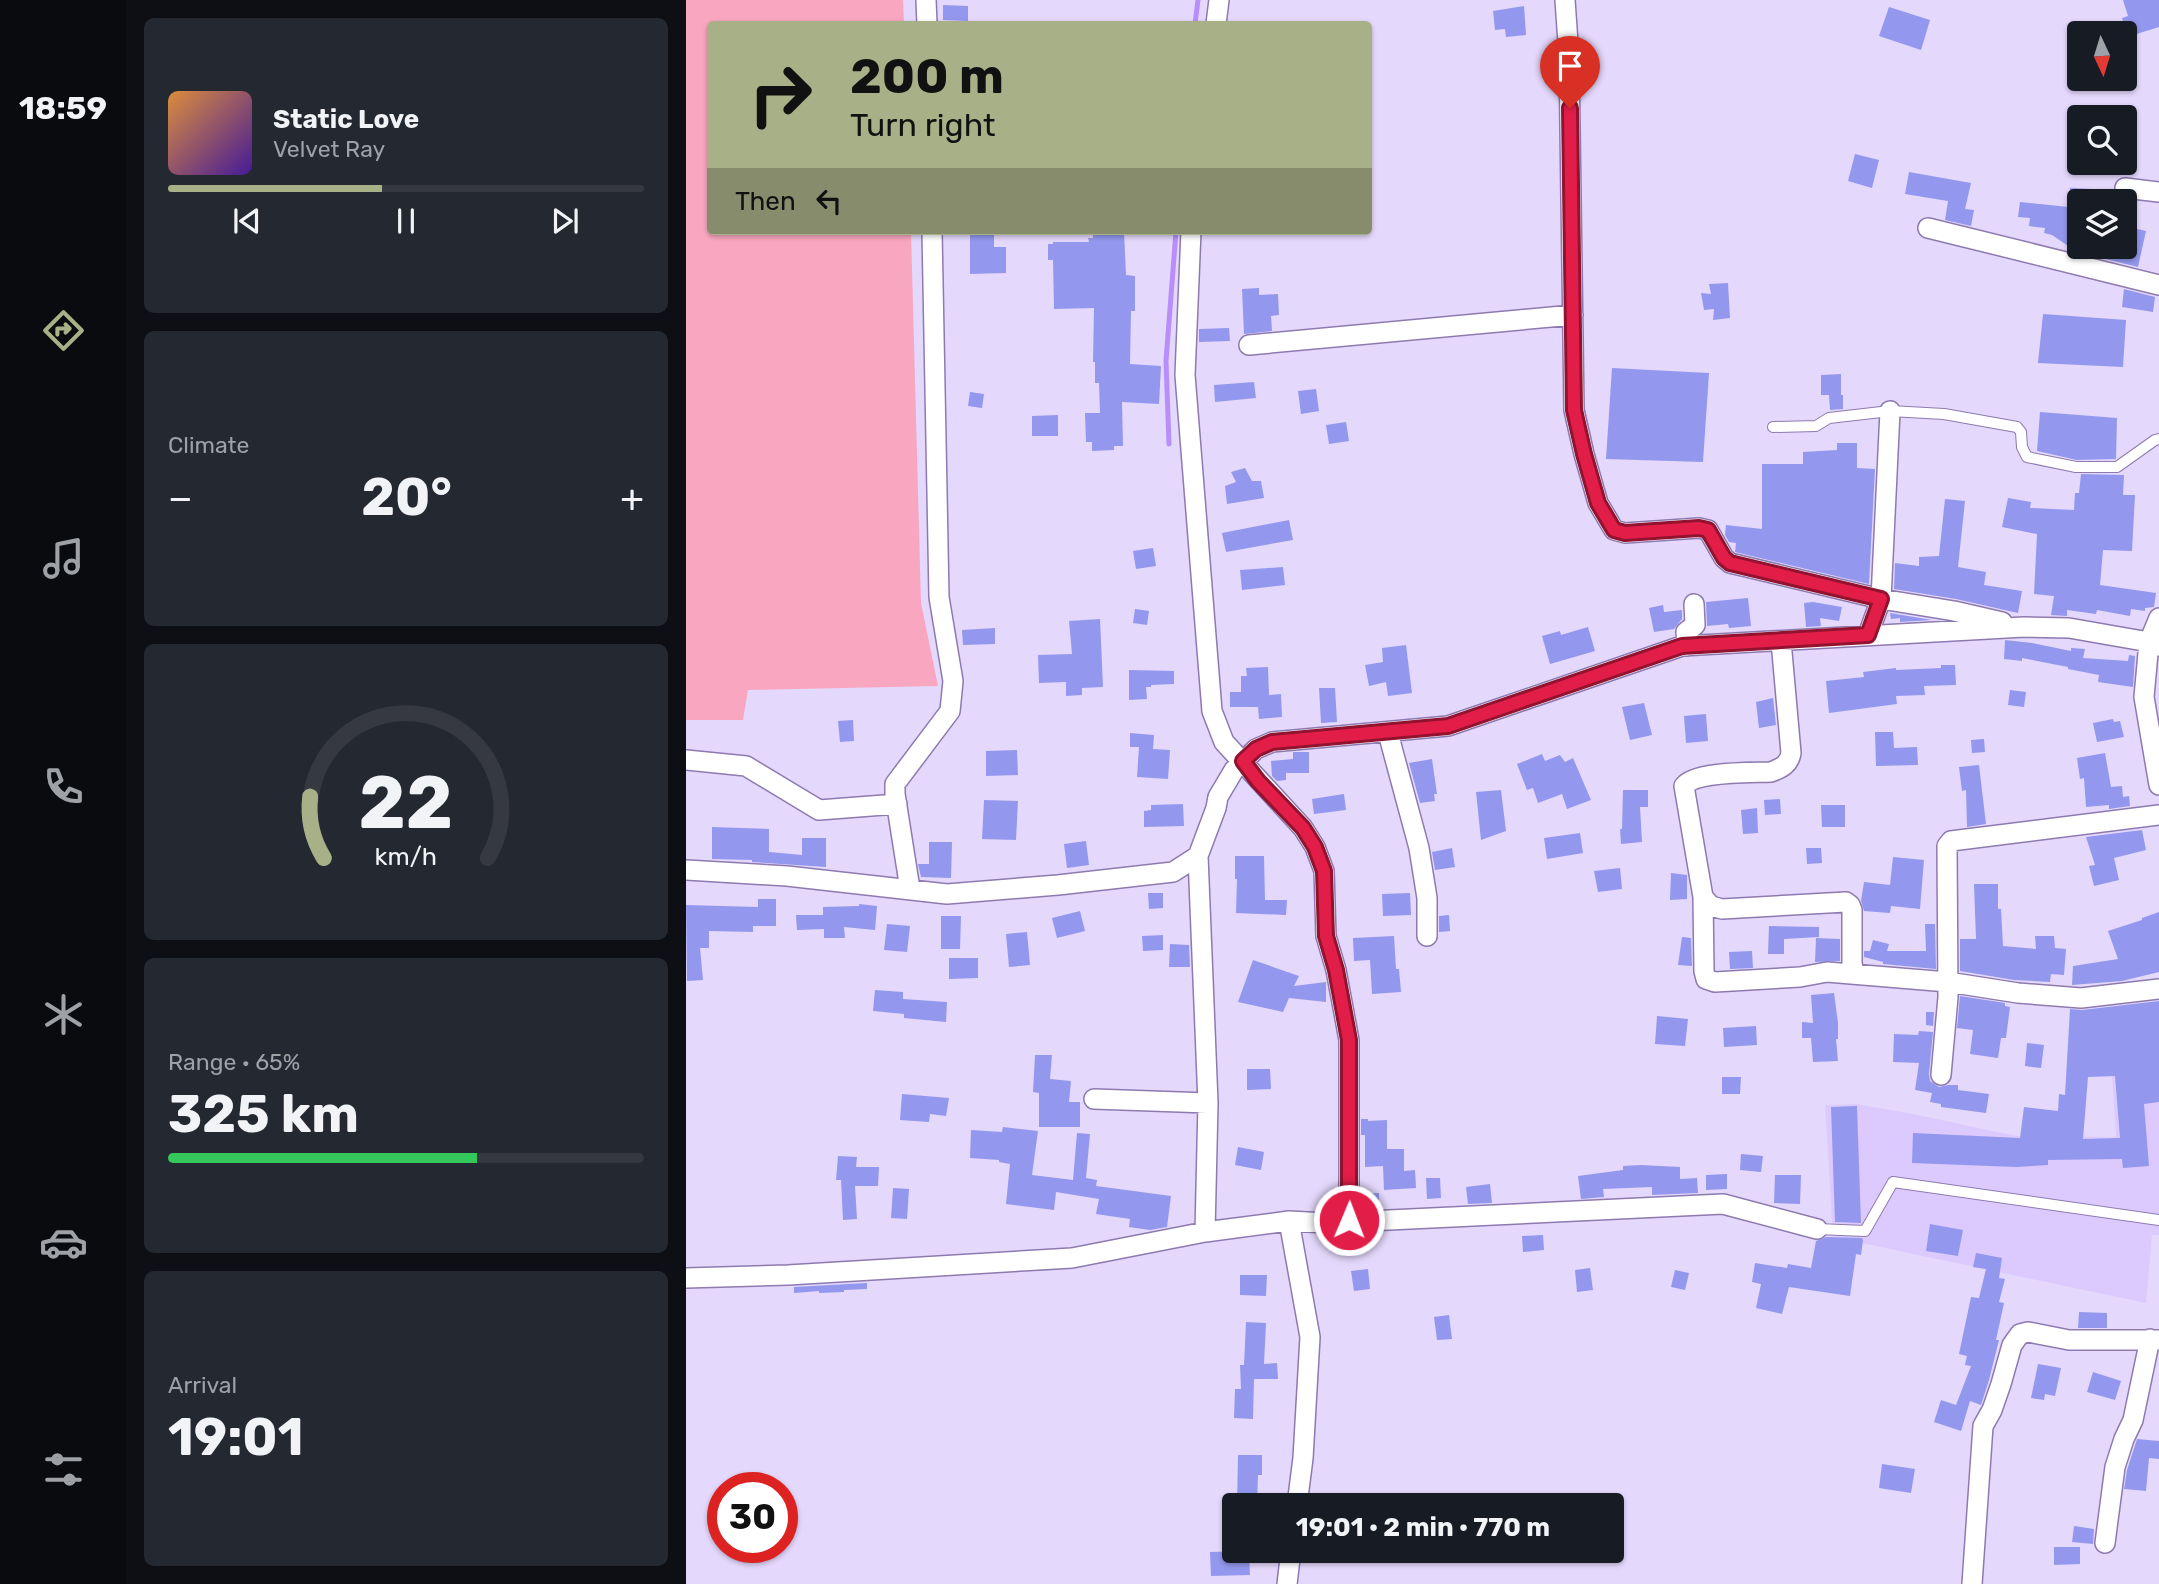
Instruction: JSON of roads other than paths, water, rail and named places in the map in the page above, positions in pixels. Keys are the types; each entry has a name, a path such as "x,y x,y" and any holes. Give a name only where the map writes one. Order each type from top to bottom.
{"street":[{"path":"926,0 927,21"},
{"path":"1216,21 1219,0"},
{"path":"1565,0 1569,57 1574,410 1598,503 1614,530 1625,533 1708,530 1724,558 1730,563 1881,599 1954,611 2024,627"},
{"path":"2125,188 2159,192"},
{"path":"1928,228 2159,285"},
{"path":"910,889 895,784 950,711 953,681 939,597 933,235"},
{"path":"1191,235 1185,375 1212,711 1224,742 1238,766 1258,781 1303,828 1315,847 1324,871 1326,936 1336,970 1349,1040 1349,1220"},
{"path":"1249,345 1573,315"},
{"path":"1868,635 1881,599 1890,411"},
{"path":"1687,646 1686,632 1695,625 1694,604"},
{"path":"2159,618 2144,697 2159,785"},
{"path":"1205,1232 1208,1103 1198,856 1221,791 1238,766 1256,749 1272,742 1448,726 1671,649 1687,646 2024,627 2069,628 2154,644"},
{"path":"1781,641 1790,760 1771,772 1706,777 1688,782 1684,786 1703,897 1706,979 1715,982 1800,977 1827,972 1948,982 2018,993 2081,998 2159,989"},
{"path":"1388,733 1419,848 1427,898 1427,936"},
{"path":"686,760 746,766 819,810 897,804"},
{"path":"1941,1075 1948,982 1947,846 1951,841 2159,815"},
{"path":"686,870 787,876 947,894 1059,886 1173,872 1198,856"},
{"path":"1703,897 1711,906 1722,909 1846,902 1852,910 1854,974"},
{"path":"1094,1099 1208,1103"},
{"path":"686,1278 788,1275 1072,1258 1205,1232 1349,1220 1723,1204 1817,1230"},
{"path":"1296,1225 1298,1262 1310,1337 1299,1493"},
{"path":"1972,1584 1983,1426 1996,1397 2012,1345 2020,1334 2028,1332 2069,1340 2155,1339 2133,1420 2115,1467 2105,1543"},
{"path":"1287,1584 1289,1563"}],"lane":[{"path":"1773,427 1816,426 1829,418 1890,411 1944,414 2017,427 2021,432 2022,447 2027,457 2076,467 2117,467 2159,439"},
{"path":"1817,1230 1865,1231 1893,1182 2159,1220"}],"waterway":[{"path":"1195,21 1198,0"},
{"path":"1169,444 1166,361 1176,235"}]}
